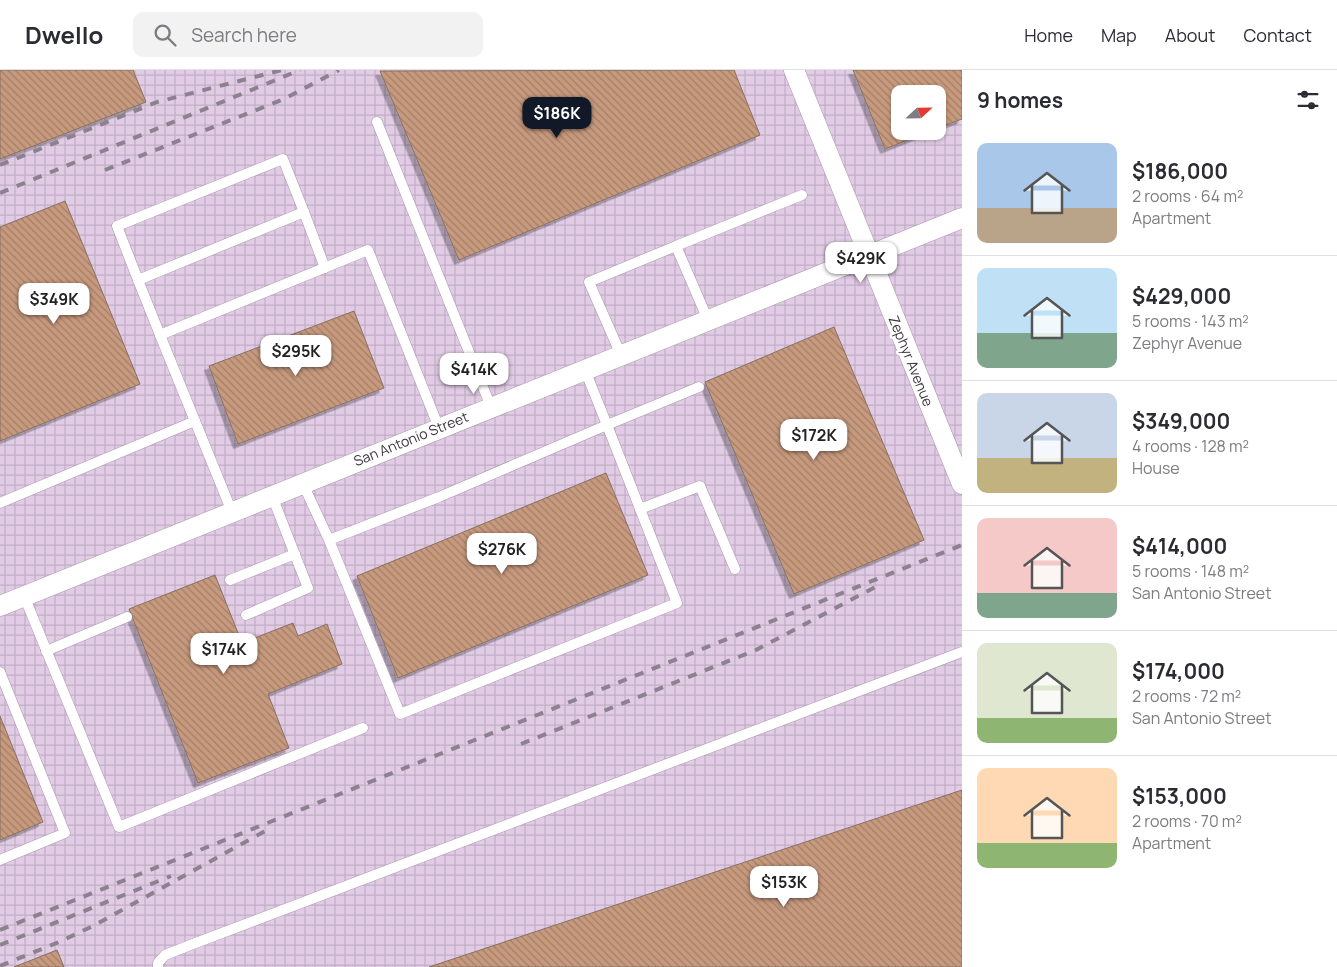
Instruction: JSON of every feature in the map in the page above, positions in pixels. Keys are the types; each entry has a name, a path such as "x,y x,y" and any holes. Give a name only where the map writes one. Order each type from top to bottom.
{"street":[{"name":"Zephyr Avenue","path":"794,70 962,484"},
{"name":"San Antonio Street","path":"1,601 24,596 962,218"}],"lane":[{"path":"377,122 491,407"},
{"path":"232,512 117,226 283,159 325,268"},
{"path":"621,355 589,282 802,195"},
{"path":"138,280 304,212"},
{"path":"676,246 708,320"},
{"path":"160,335 368,250 439,428"},
{"path":"303,484 329,540 400,714 677,603 585,370"},
{"path":"329,540 699,387"},
{"path":"0,503 195,422"},
{"path":"640,509 700,486 735,569"},
{"path":"246,615 308,588 272,496"},
{"path":"230,580 295,554"},
{"path":"24,596 119,827 363,728"},
{"path":"46,651 127,617"},
{"path":"158,967 158,963 165,956 193,944 961,654"},
{"path":"0,672 2,685 65,833 0,860"}],"shaded area":[{"path":"0,70 962,70 962,967 0,967"}],"building":[{"path":"0,70 133,70 146,102 0,159"},
{"path":"734,70 760,135 459,260 380,71"},
{"path":"853,70 962,70 962,119 946,125 946,85 891,85 891,140 908,140 885,149"},
{"path":"65,201 140,384 0,441 0,227"},
{"path":"354,311 384,388 238,444 209,366"},
{"path":"834,327 924,540 794,594 705,382"},
{"path":"606,473 648,575 398,678 357,576"},
{"path":"215,575 242,643 293,623 298,636 327,624 342,664 268,694 289,748 198,783 129,609"},
{"path":"0,716 43,822 0,840"},
{"path":"962,790 962,967 429,967"},
{"path":"57,950 64,967 14,967"}],"railway":[{"path":"0,165 157,102 282,70"},
{"path":"0,193 300,70"},
{"path":"105,170 284,99 339,70"},
{"path":"0,930 962,545"},
{"path":"521,744 756,650 879,585"},
{"path":"0,966 93,926 267,830"},
{"path":"0,945 171,876"}]}
